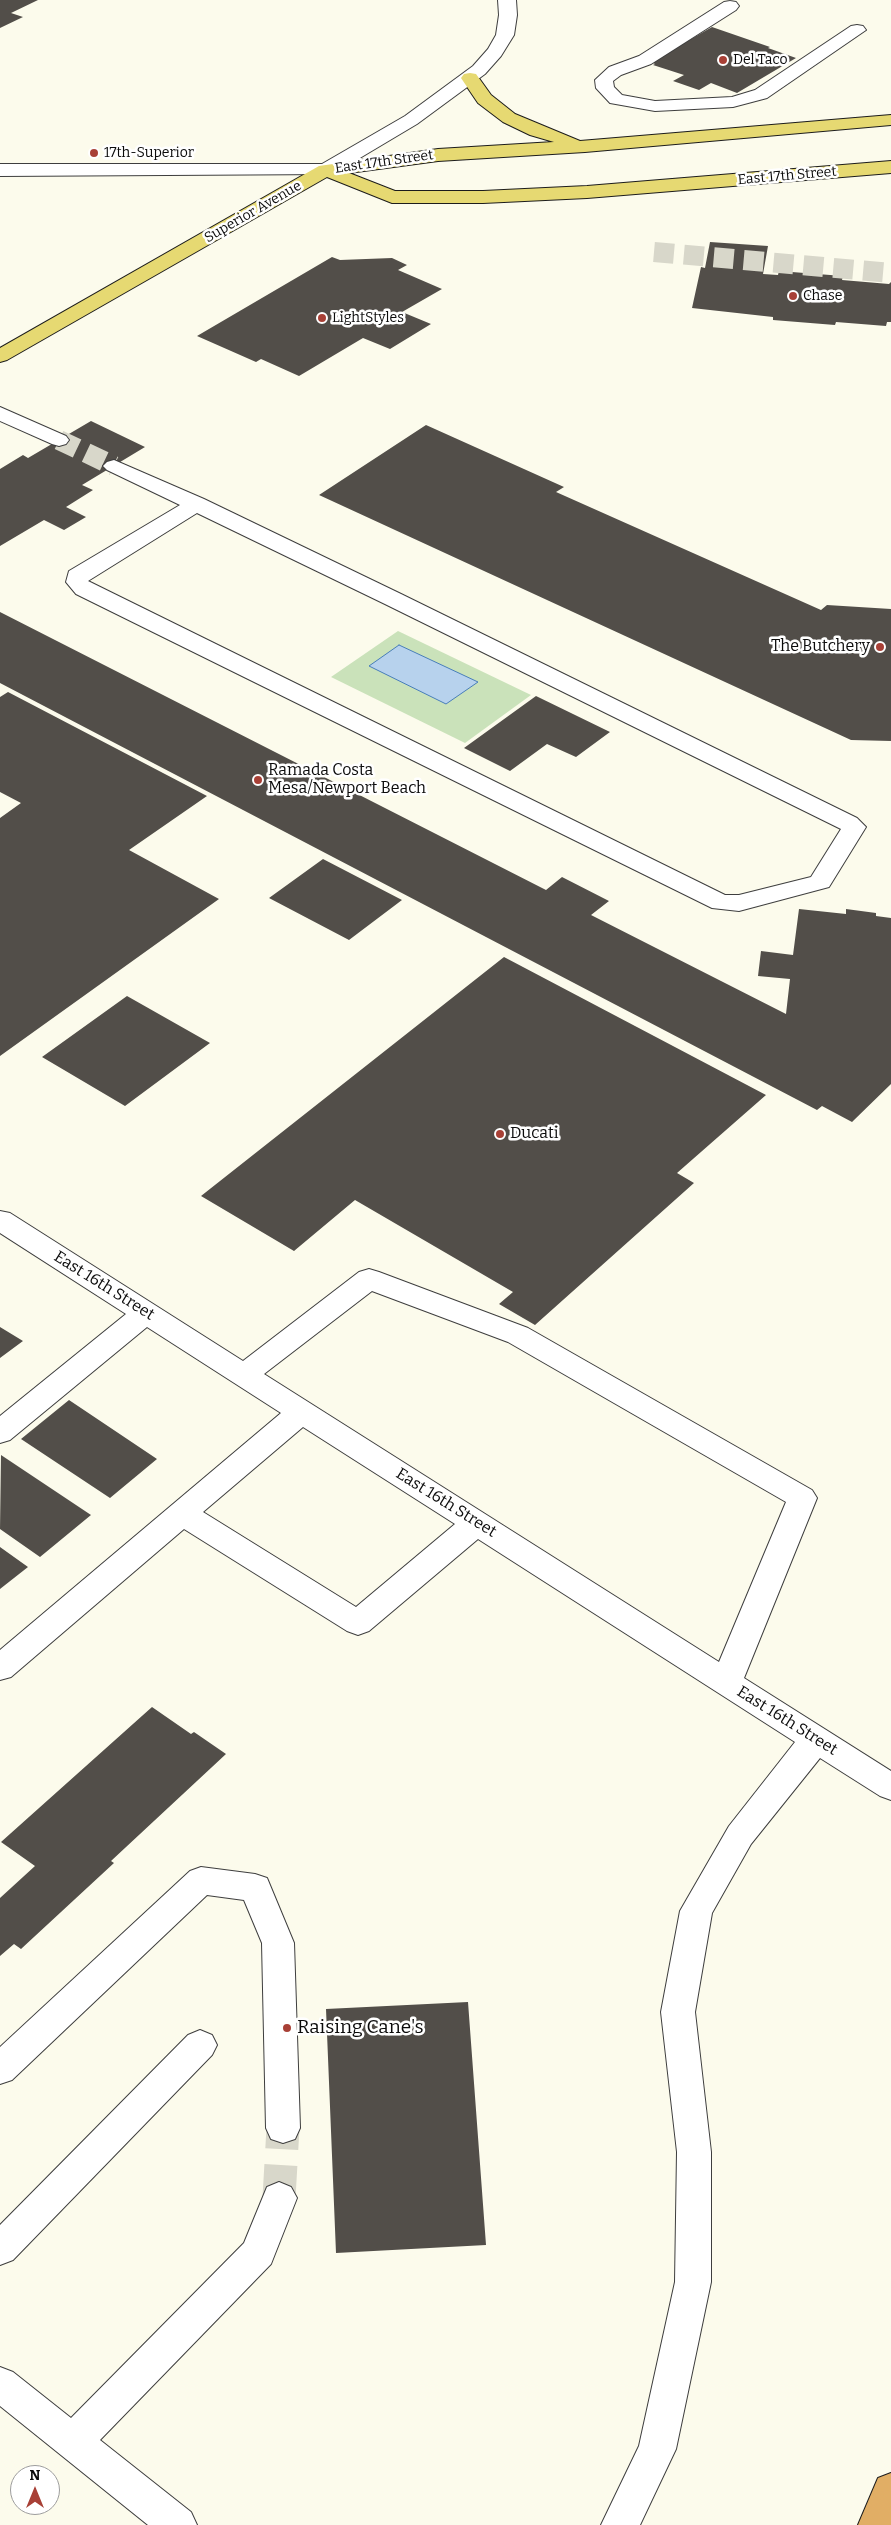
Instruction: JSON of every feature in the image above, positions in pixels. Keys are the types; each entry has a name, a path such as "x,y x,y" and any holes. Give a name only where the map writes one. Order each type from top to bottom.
{"highway":[{"path":"877,2525 891,2491"}],"main road":[{"path":"470,78 484,99 509,118 536,131 585,146"},
{"name":"East 17th Street","path":"326,170 438,155 585,146 891,120"},
{"name":"East 17th Street","path":"326,170 392,197 474,197 596,191 891,167"},
{"name":"Superior Avenue","path":"0,356 326,170"}],"street":[{"name":"Superior Avenue","path":"326,170 411,120 470,78 495,52 505,34 508,15 507,0"},
{"path":"730,6 645,60 615,71 604,80 605,88 616,99 655,106 733,102 761,94 856,30"},
{"path":"0,170 326,170"},
{"path":"0,413 59,440"},
{"path":"114,466 196,504 849,823 854,828 820,882 739,903 721,903 708,899 102,598 77,582 77,576 196,504"},
{"name":"East 16th Street","path":"0,1220 891,1787"},
{"path":"244,1375 369,1279 518,1335 802,1498 726,1682"},
{"path":"0,1432 146,1313"},
{"path":"0,1668 302,1412"},
{"path":"183,1514 358,1623 477,1523"},
{"path":"620,2525 657,2449 693,2282 694,2152 678,2012 696,1911 740,1835 816,1740"},
{"path":"0,2069 201,1881 255,1888 278,1943 283,2128"},
{"path":"0,2249 200,2045"},
{"path":"72,2443 258,2252 279,2198"},
{"path":"0,2384 72,2443 178,2525"}],"green space":[{"path":"398,631 531,695 465,743 331,677"}],"water":[{"path":"399,645 478,682 446,704 369,666"}],"building":[{"path":"0,0 38,0 11,13 23,17 0,28"},
{"name":"Del Taco","path":"712,27 796,58 737,93 711,83 699,90 673,81 684,75 653,65 655,64 651,62"},
{"name":"Chase","path":"710,242 768,246 763,274 778,275 779,271 843,276 842,280 889,284 891,282 891,322 887,322 886,326 836,322 835,325 773,320 773,317 692,308 701,267 705,268"},
{"name":"LightStyles","path":"332,257 340,260 392,258 407,265 398,270 442,289 402,312 431,324 390,349 363,338 299,376 261,359 256,362 197,336"},
{"path":"91,421 145,447 82,485 93,490 66,507 86,517 64,530 44,520 0,546 0,469 23,455 28,458"},
{"path":"426,425 564,487 556,492 821,610 827,605 891,609 891,741 851,740 319,495"},
{"name":"Ramada Costa Mesa/Newport Beach","path":"0,612 546,890 562,877 609,901 591,915 786,1014 790,979 758,976 761,951 793,955 799,909 846,914 846,909 876,913 876,916 891,918 891,1084 852,1122 822,1106 817,1110 0,683"},
{"path":"8,692 207,796 129,850 219,899 0,1056 0,818 21,803 0,792 0,697"},
{"path":"536,696 610,732 576,757 547,744 510,771 464,748"},
{"path":"323,859 402,900 349,940 269,898"},
{"name":"Ducati","path":"504,957 766,1095 677,1173 694,1183 535,1325 499,1304 513,1292 355,1200 294,1251 201,1196"},
{"path":"127,996 210,1043 125,1106 42,1057"},
{"path":"0,1327 23,1341 0,1358"},
{"path":"69,1400 157,1459 110,1498 21,1439"},
{"path":"1,1455 91,1515 40,1557 0,1529"},
{"path":"0,1547 28,1567 0,1589"},
{"path":"152,1707 191,1734 194,1732 226,1754 111,1861 114,1863 21,1949 14,1944 0,1956 0,1898 35,1866 1,1842"},
{"path":"468,2002 486,2245 336,2253 326,2009"}],"tunnel":[{"path":"654,252 891,273"},
{"path":"59,440 114,466"},
{"path":"279,2198 283,2128"}],"place":[{"name":"Del Taco","path":"723,60"},
{"name":"17th-Superior","path":"94,153"},
{"name":"Chase","path":"793,296"},
{"name":"LightStyles","path":"322,318"},
{"name":"The Butchery","path":"880,647"},
{"name":"Ramada Costa Mesa/Newport Beach","path":"258,780"},
{"name":"Ducati","path":"500,1134"},
{"name":"Raising Cane's","path":"287,2028"}]}
